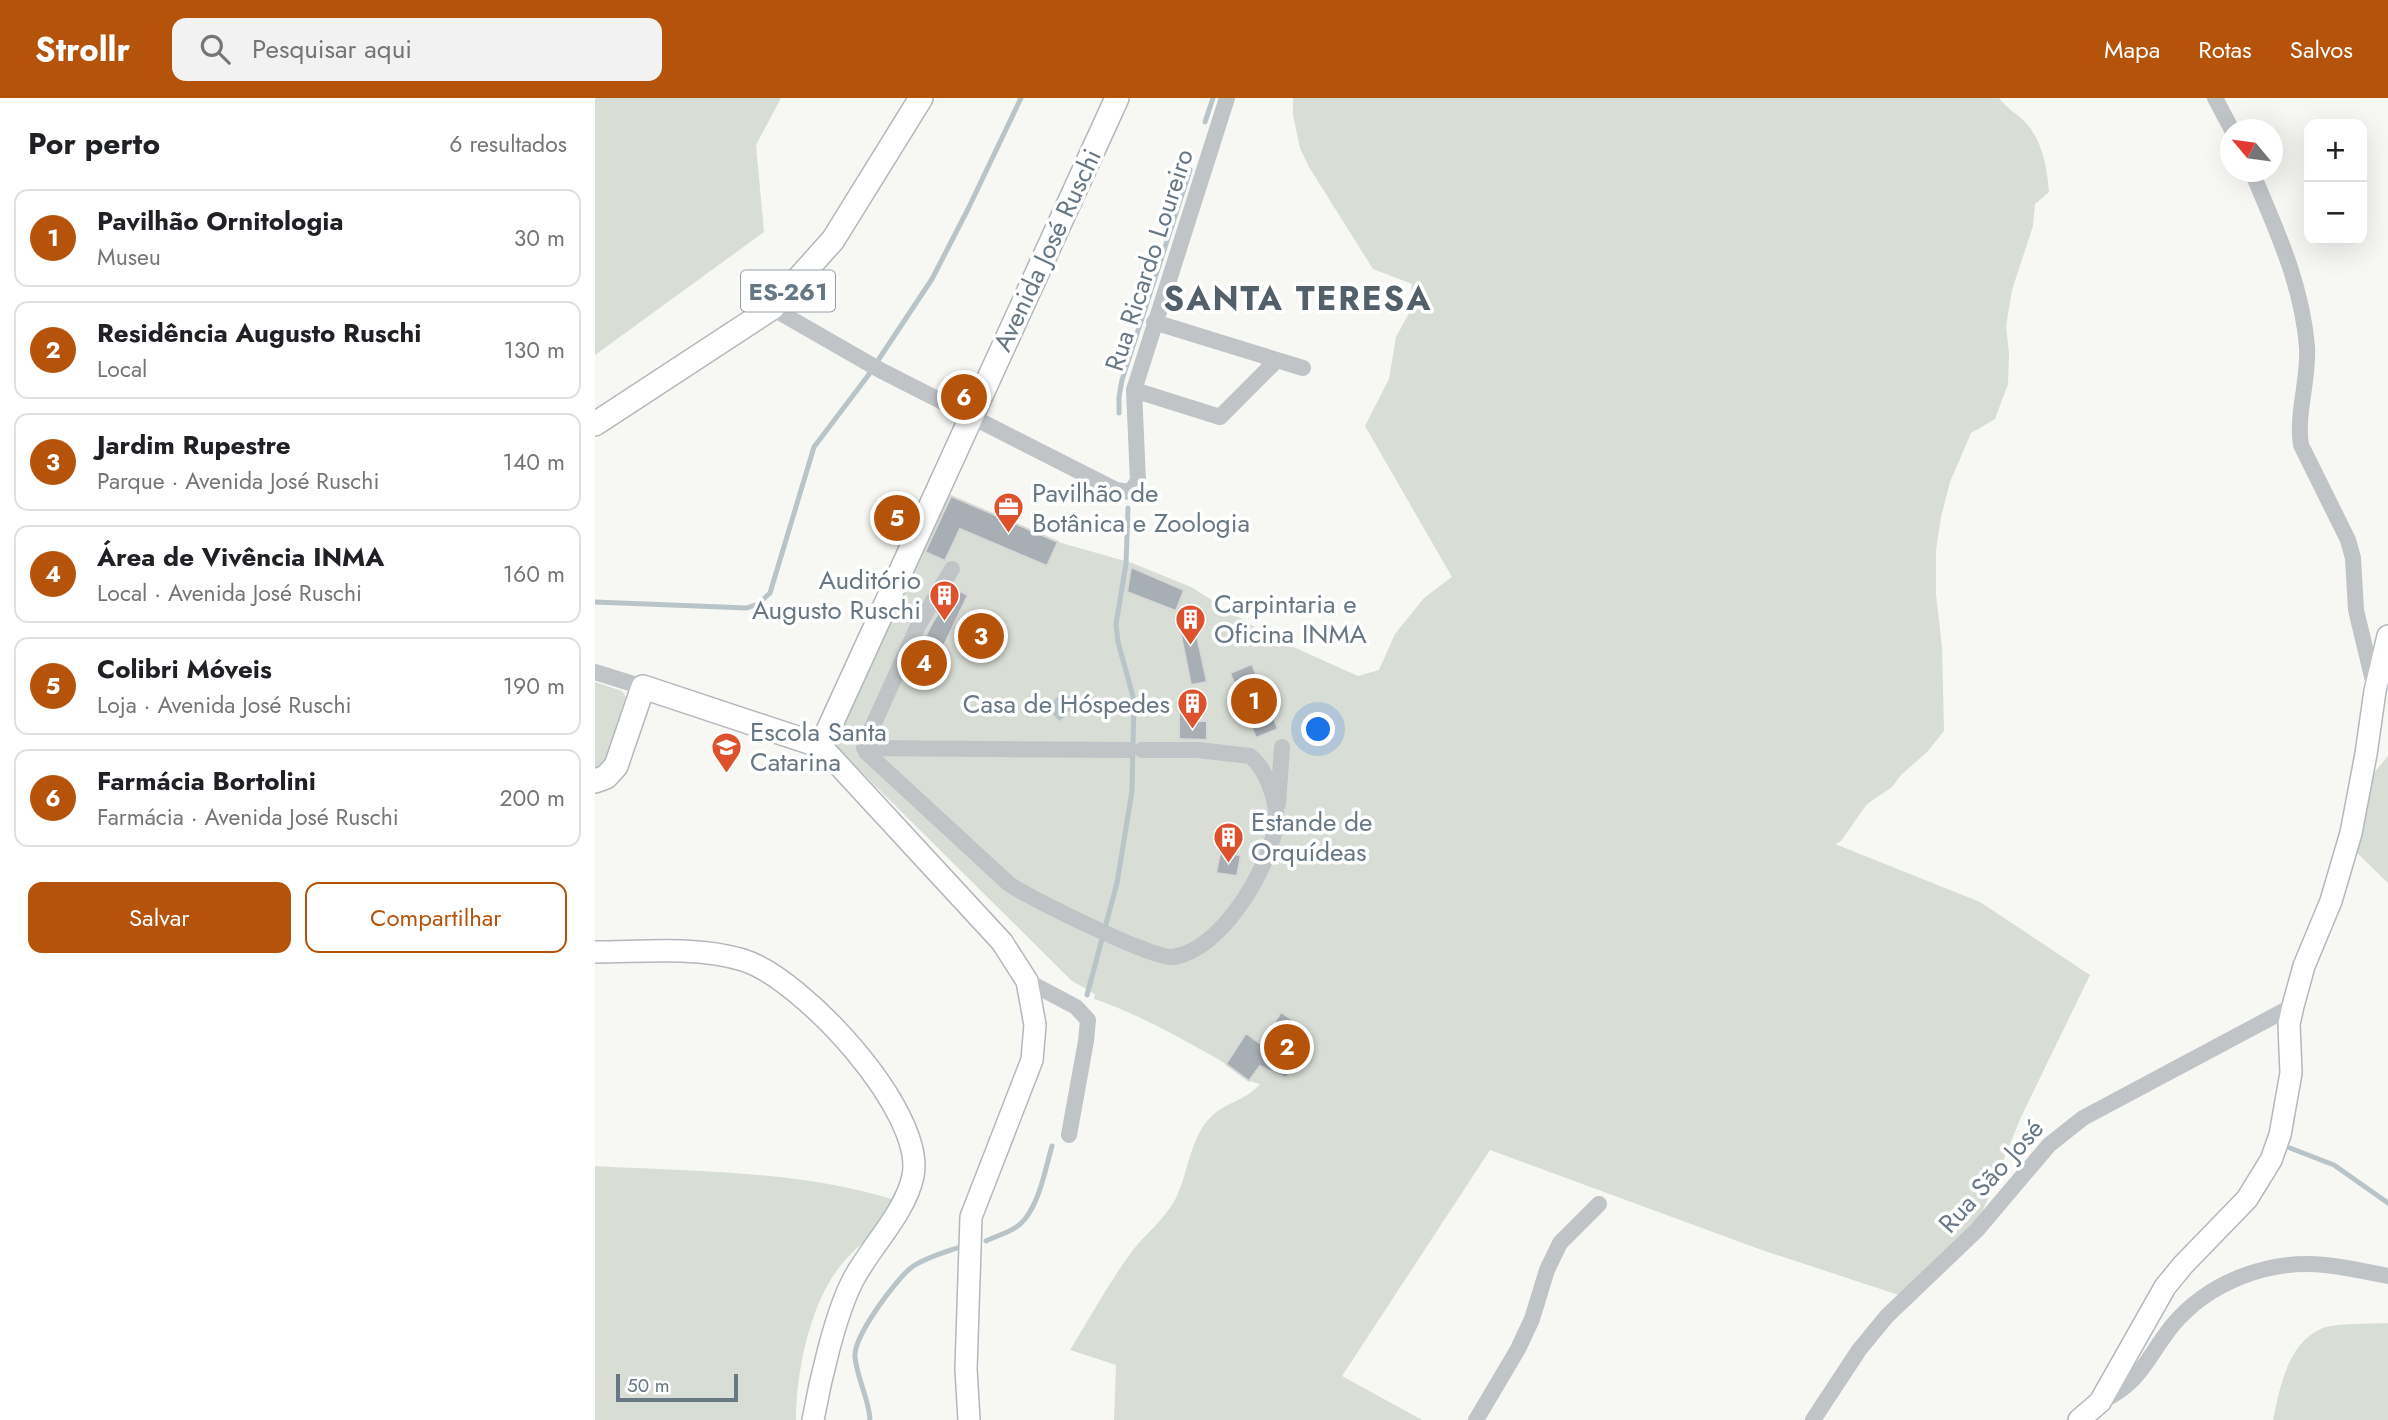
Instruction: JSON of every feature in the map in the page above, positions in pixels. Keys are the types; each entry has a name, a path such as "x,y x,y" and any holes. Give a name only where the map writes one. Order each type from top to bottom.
{"main road":[{"name":"ES-261","path":"595,424 772,308 833,240 921,98"},
{"name":"Avenida José Ruschi","path":"821,746 1117,98"},
{"path":"595,781 606,777 616,766 643,687 821,746"}],"street":[{"name":"Rua Ricardo Loureiro","path":"970,416 1121,492 1130,492 1138,481 1134,390 1227,98"},
{"path":"2215,98 2226,119"},
{"path":"2256,182 2289,258 2296,281 2307,345 2301,445 2349,540 2353,558 2356,611 2375,691"},
{"path":"772,308 880,370 970,416"},
{"path":"1154,322 1303,368"},
{"path":"1134,390 1220,417 1277,360"},
{"path":"864,748 918,626 952,569"},
{"path":"2100,1402 2165,1287 2247,1199 2271,1160 2280,1135 2291,1073 2290,1024 2293,1006 2304,966 2331,901 2351,833 2375,691 2388,635"},
{"path":"595,672 643,687"},
{"path":"821,746 1002,942 1027,981 1035,1024 1032,1060 971,1217 967,1369 969,1420"},
{"path":"864,748 1009,884 1026,895 1107,933 1159,956 1170,958 1197,949 1211,939 1228,921 1250,887 1269,849 1277,817 1282,747"},
{"path":"864,748 1198,750 1250,756 1265,776 1277,817"},
{"path":"595,953 697,953 742,960 761,968 809,1001 832,1024 881,1087 904,1127 914,1161 908,1193 852,1282 837,1324 813,1420"},
{"path":"1027,981 1076,1007 1088,1020 1069,1135"},
{"name":"Rua São José","path":"1813,1420 1859,1350 1887,1316 1977,1230 2049,1145 2083,1118 2293,1006"},
{"path":"1476,1420 1518,1349 1532,1319 1547,1270 1560,1243 1599,1204"},
{"path":"2078,1420 2131,1382 2182,1315 2197,1300 2224,1284 2261,1270 2295,1265 2323,1264 2388,1276"}],"shaded area":[{"path":"595,98 781,98 756,145 764,232 595,355"},
{"path":"1293,98 1999,98 2027,124 2037,139 2049,192 2035,204 2033,226 2012,290 2006,326 2008,384 1995,419 1971,433 1950,482 1941,517 1936,550 1936,594 1942,647 1944,731 1892,787 1867,804 1841,841 1835,844 1980,902 2090,975 2021,1117 1981,1215 1908,1298 1759,1249 1490,1150 1342,1376 1422,1420 1114,1420 1116,1365 1070,1350 1122,1265 1175,1200 1197,1138 1208,1120 1260,1084 1248,1080 1218,1059 1157,1026 1094,999 1095,994 1072,981 832,743 945,494 1058,542 1132,563 1191,587 1271,637 1358,676 1379,670 1395,634 1424,598 1452,577 1365,426 1389,379 1396,337 1408,315 1412,284 1373,269 1309,167 1300,148 1293,115"},
{"path":"595,682 622,691 626,697 605,765 595,769"},
{"path":"1058,696 1069,696 1073,706 1059,721 1051,712 1052,703"},
{"path":"2388,756 2388,883 2347,843 2362,787"},
{"path":"595,1166 788,1178 901,1202 888,1219 841,1265 821,1299 802,1360 796,1420 595,1420"},
{"path":"2388,1323 2388,1420 2273,1420 2288,1367 2301,1344 2311,1335 2336,1325"}],"building":[{"name":"Pavilhão de Botânica e Zoologia","path":"951,496 1058,542 1047,566 960,529 945,561 925,552"},
{"path":"1131,567 1184,590 1176,611 1127,592"},
{"name":"Auditório Augusto Ruschi","path":"953,588 968,595 929,677 911,668 930,627"},
{"path":"1191,608 1207,682 1191,685 1176,611"},
{"path":"1252,664 1278,729 1256,738 1230,673"},
{"name":"Casa de Hóspedes","path":"1179,710 1200,710 1200,721 1207,721 1207,740 1179,739"},
{"name":"Estande de Orquídeas","path":"1220,853 1241,855 1237,876 1216,873"},
{"path":"1281,1012 1307,1030 1301,1039 1313,1041 1286,1078 1260,1066 1249,1081 1226,1064 1246,1033 1261,1044"}],"waterway":[{"path":"595,602 747,608 758,604 770,593 814,447 867,377 932,279 1021,98"},
{"path":"1205,122 1213,98"},
{"path":"1119,413 1122,380 1190,170"},
{"path":"1087,995 1117,883 1132,791 1134,700 1118,642 1116,624 1126,564 1128,508"},
{"path":"986,1241 1012,1230 1025,1219 1038,1194 1052,1146"},
{"path":"2290,1148 2334,1165 2388,1203"},
{"path":"870,1420 855,1357 861,1336 886,1295 905,1273 922,1261 957,1248"}],"place":[{"name":"Farmácia Bortolini","path":"964,397"},
{"name":"Colibri Móveis","path":"897,518"},
{"name":"Pavilhão de Botânica e Zoologia","path":"1009,535"},
{"name":"Auditório Augusto Ruschi","path":"944,622"},
{"name":"Jardim Rupestre","path":"981,636"},
{"name":"Carpintaria e Oficina INMA","path":"1191,646"},
{"name":"Área de Vivência INMA","path":"924,663"},
{"name":"Pavilhão Ornitologia","path":"1254,701"},
{"name":"Casa de Hóspedes","path":"1193,731"},
{"name":"Escola Santa Catarina","path":"727,774"},
{"name":"Estande de Orquídeas","path":"1228,864"},
{"name":"Residência Augusto Ruschi","path":"1287,1047"}],"district":[{"name":"SANTA TERESA","path":"1298,298"}]}
